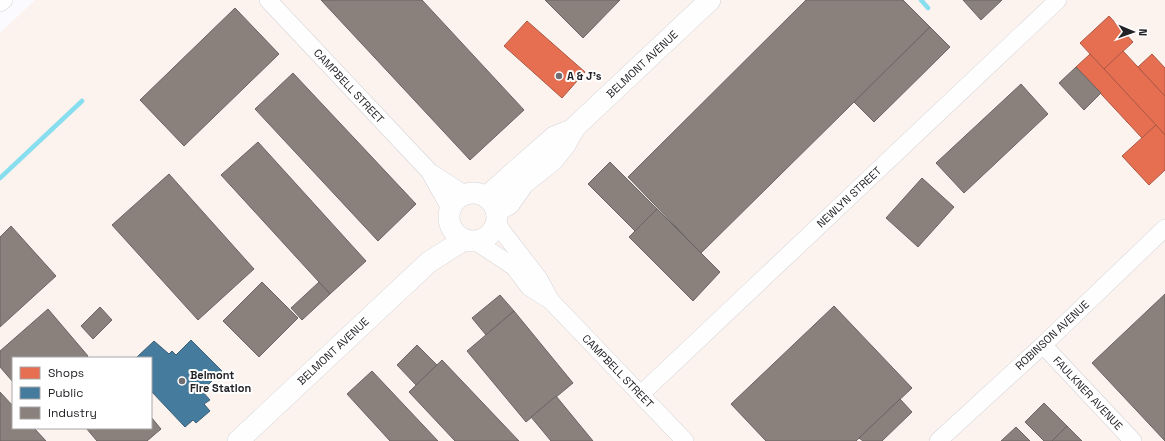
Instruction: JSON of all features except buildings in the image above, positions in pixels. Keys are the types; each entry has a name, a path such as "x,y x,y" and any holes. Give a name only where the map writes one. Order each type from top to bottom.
{"main road":[{"name":"BELMONT AVENUE","path":"493,210 554,137 574,129 710,0"},
{"path":"472,192 479,193 493,210 493,230 488,236 482,239 469,240 458,236 454,209 472,192"},
{"name":"BELMONT AVENUE","path":"429,262 454,209"},
{"name":"BELMONT AVENUE","path":"238,441 429,262 469,240"}],"street":[{"path":"0,3 4,0"},
{"name":"CAMPBELL STREET","path":"268,0 430,172 454,209"},
{"name":"NEWLYN STREET","path":"640,394 1058,0"},
{"name":"CAMPBELL STREET","path":"493,210 552,301 685,441"},
{"name":"ROBINSON AVENUE","path":"938,441 1043,345 1165,228"},
{"name":"CAMPBELL STREET","path":"469,240 514,267 529,287 552,301"},
{"name":"FAULKNER AVENUE","path":"1043,345 1133,441"}],"shaded area":[{"path":"35,0 1165,0 1165,441 0,441 0,33"}],"waterway":[{"path":"921,0 928,8"},
{"path":"0,178 82,101"}],"place":[{"name":"A & J's","path":"559,76"},
{"name":"Belmont Fire Station","path":"182,381"}]}
